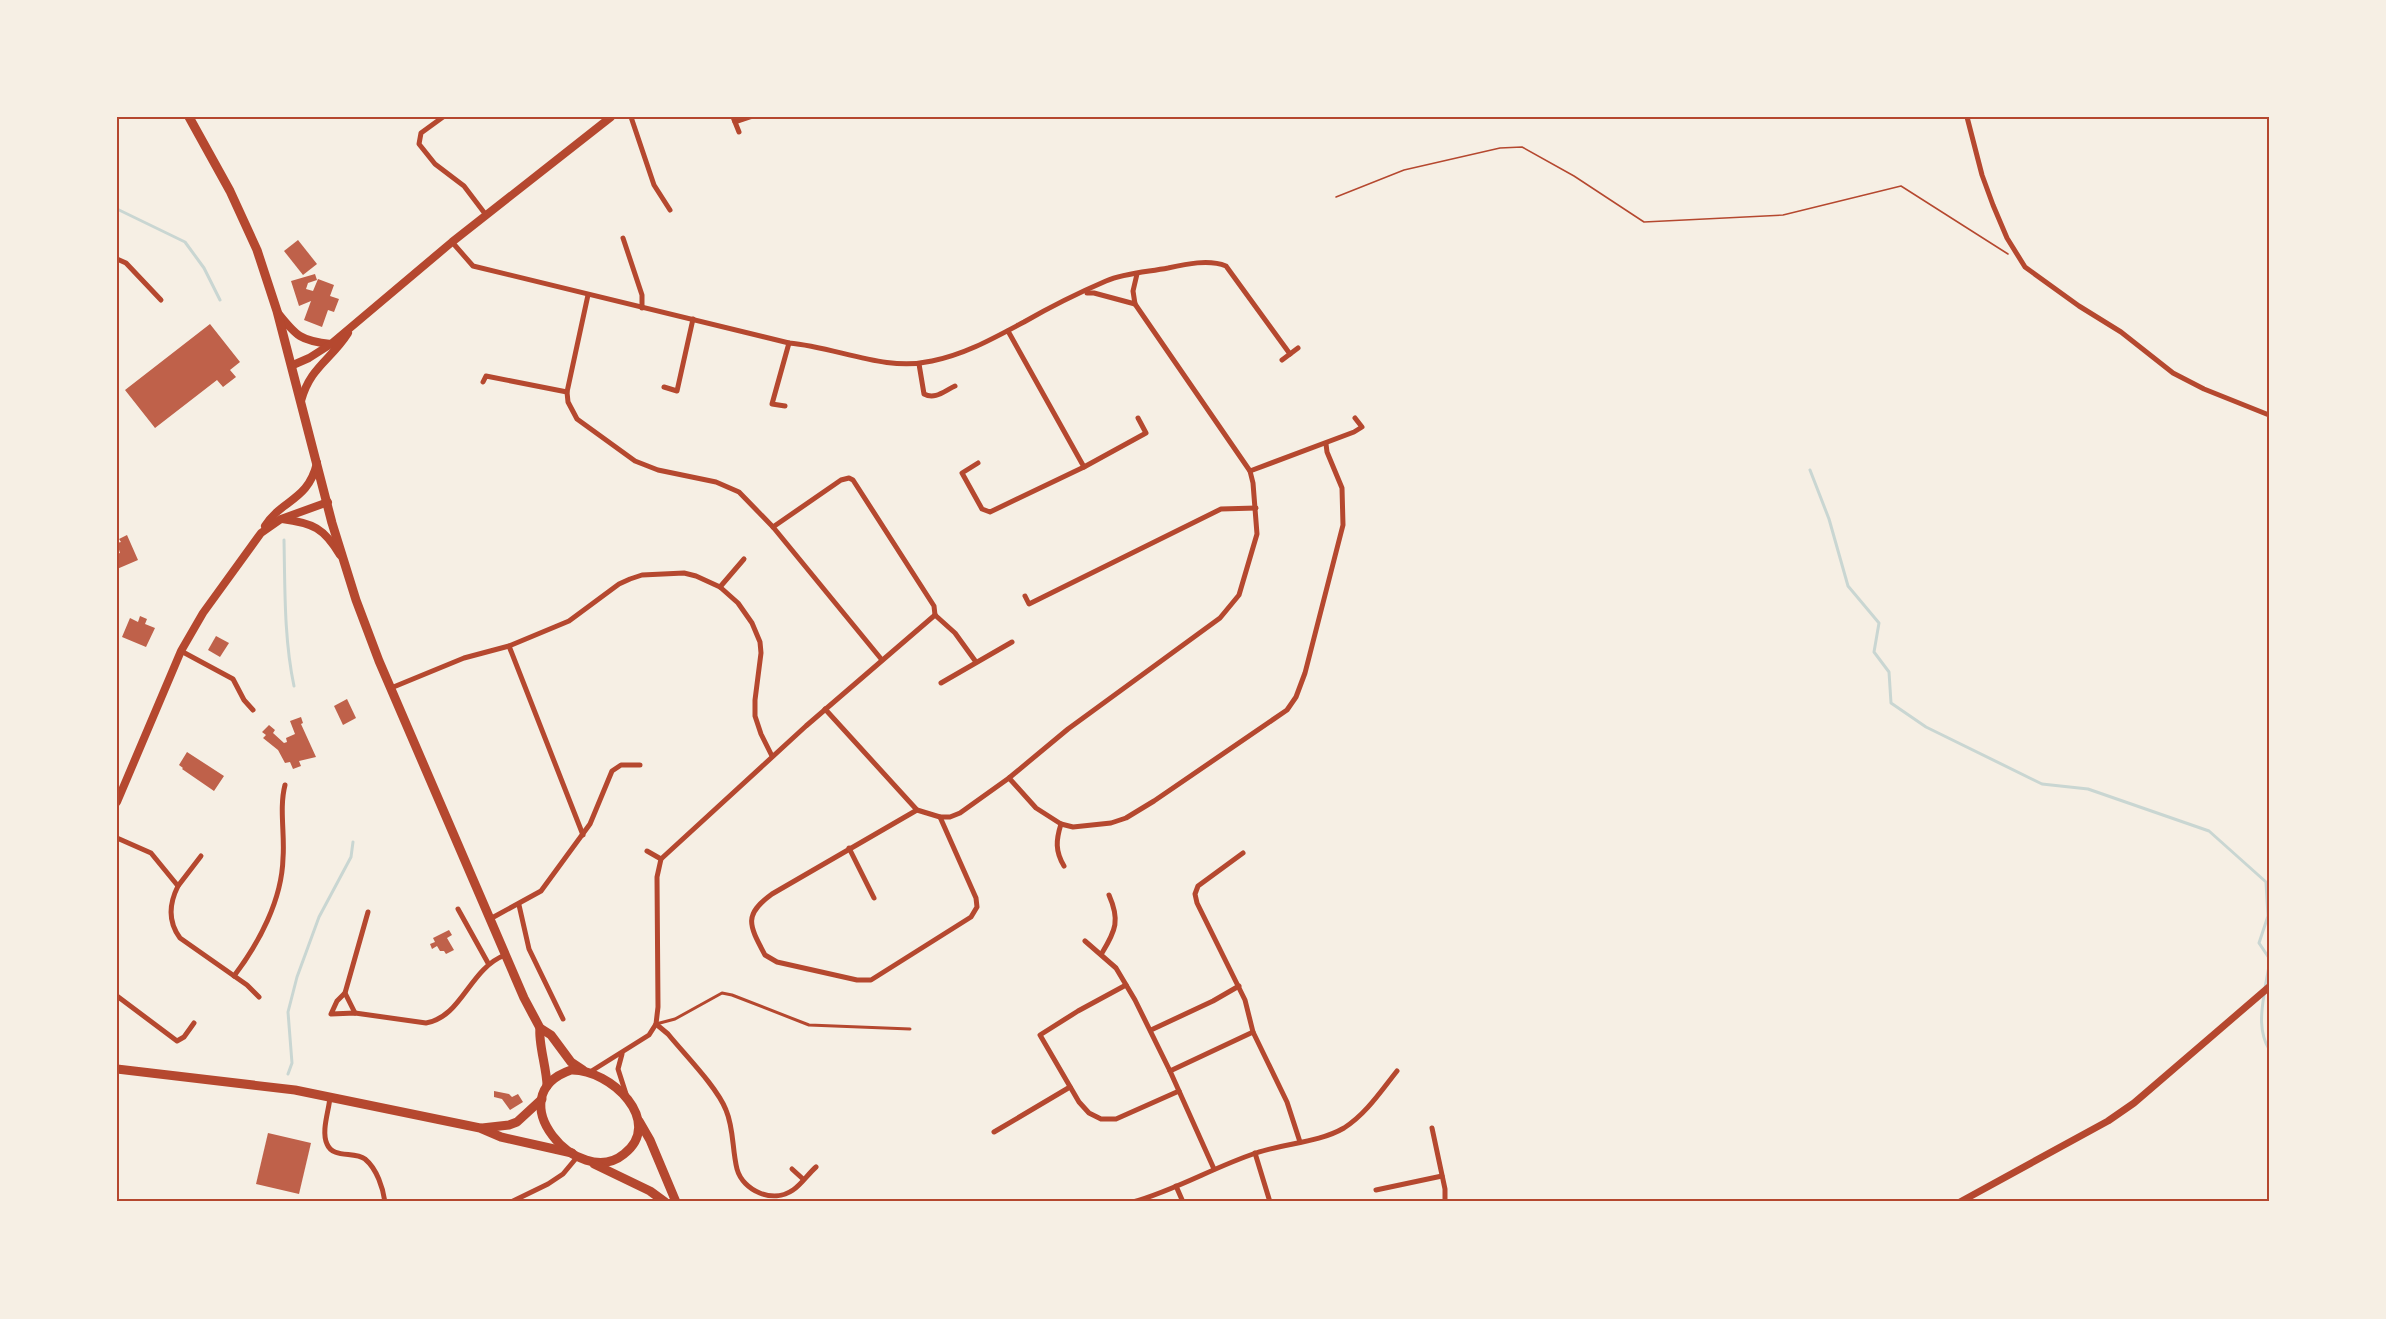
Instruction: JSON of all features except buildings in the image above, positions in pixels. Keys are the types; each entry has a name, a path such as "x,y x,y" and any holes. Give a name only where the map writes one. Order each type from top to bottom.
{"highway":[{"path":"189,117 247,228 278,312 343,560 378,659 524,998 540,1028 551,1035 571,1062 611,1083 628,1099 650,1140 676,1202"},
{"path":"540,1028 547,1086 542,1099 544,1124 557,1142 579,1156 650,1191 665,1202"},
{"path":"117,1069 260,1085 330,1097 480,1128 501,1137 605,1164 623,1156 636,1140 638,1119"},
{"path":"547,1086 561,1074 587,1071"},
{"path":"480,1128 517,1122 542,1099"}],"main road":[{"path":"293,365 309,358 330,344 452,242 611,117"},
{"path":"278,312 300,338 330,344"},
{"path":"301,401 304,387 316,369 339,348 352,326"},
{"path":"117,802 181,651 203,613 270,519 308,487 317,463"},
{"path":"261,533 281,519 328,502"},
{"path":"281,519 297,520 319,528 328,536 343,560"}],"street":[{"path":"443,117 421,133 420,144 435,164 464,186 486,215"},
{"path":"631,117 654,185 670,210"},
{"path":"739,132 734,120 750,117"},
{"path":"1967,117 1982,175 1993,205 2007,238 2025,267 2079,306 2121,332 2173,373 2204,389 2269,415"},
{"path":"622,238 642,295 642,308"},
{"path":"452,242 472,266 789,343 883,362 919,364 961,354 1082,293 1121,276 1184,264 1217,262 1226,266 1290,354"},
{"path":"117,259 126,263 161,300"},
{"path":"825,709 917,810 950,818 1009,778 1068,729 1220,618 1239,595 1257,534 1256,508 1250,471 1135,304 1133,291 1137,274"},
{"path":"1082,293 1094,293 1135,304"},
{"path":"588,296 567,392 568,402 577,419 635,461 658,470 729,486 748,501 773,527 882,660"},
{"path":"664,387 677,391 693,319"},
{"path":"1008,331 1084,467"},
{"path":"785,406 772,404 789,343"},
{"path":"1282,360 1298,348"},
{"path":"919,364 924,394 929,397 935,396 954,386"},
{"path":"486,369 484,379 567,392"},
{"path":"978,463 962,473 982,509 990,513 1084,467 1146,433 1138,418"},
{"path":"1250,471 1326,444 1362,428 1355,418"},
{"path":"1009,778 1036,808 1061,824 1073,827 1111,823 1126,818 1287,710 1296,697 1305,673 1342,525 1342,488 1326,444"},
{"path":"773,527 842,480 849,478 854,480 934,606 935,615 955,633 976,662"},
{"path":"1025,596 1029,604 1221,509 1256,508"},
{"path":"720,587 744,559"},
{"path":"392,688 464,658 509,646 569,621 619,584 630,579 671,573 696,576 720,587 743,609 760,642 755,716 772,756"},
{"path":"587,1071 649,1035 656,1024 658,1006 657,877 661,859 772,756 935,615"},
{"path":"941,683 1012,642"},
{"path":"509,646 583,835"},
{"path":"181,651 233,679 244,700 253,710"},
{"path":"490,919 541,891 590,824 612,771 621,765 640,765"},
{"path":"234,976 250,954 262,931 279,884 284,861 285,785"},
{"path":"917,810 772,894 755,907 751,919 765,955 777,962 857,980 871,980 971,917 977,907 975,898 940,817"},
{"path":"1061,824 1056,840 1059,856 1064,866"},
{"path":"117,838 151,853 178,886"},
{"path":"849,848 874,897"},
{"path":"647,851 661,859"},
{"path":"1243,853 1198,886 1195,894 1197,903 1245,1000 1253,1032 1287,1102 1300,1142"},
{"path":"201,856 178,886 171,910 170,920 173,928 180,938 234,976 259,997"},
{"path":"1102,953 1110,940 1116,921 1115,910 1109,895"},
{"path":"519,905 529,949 563,1019"},
{"path":"459,909 488,963"},
{"path":"368,912 345,993 337,1001 331,1014 355,1013 426,1023 434,1021 442,1018 453,1008 488,963 505,955"},
{"path":"1085,941 1102,953 1116,968 1126,985 1151,1030 1214,1169"},
{"path":"1126,985 1040,1035 1079,1102 1089,1113 1101,1119 1116,1119 1179,1091"},
{"path":"1151,1030 1239,986"},
{"path":"1960,1202 2108,1121 2134,1103 2269,987"},
{"path":"345,993 355,1013"},
{"path":"117,996 177,1041 184,1037 194,1023"},
{"path":"656,1024 675,1042 726,1108 731,1125 738,1173 749,1186 764,1196 780,1195 793,1191 816,1167"},
{"path":"1170,1071 1253,1032"},
{"path":"625,1051 620,1057 618,1069 628,1099"},
{"path":"1133,1202 1255,1153 1344,1128 1365,1112 1397,1071"},
{"path":"994,1132 1070,1087"},
{"path":"330,1097 325,1131 327,1146 332,1152 365,1159 377,1175 385,1202"},
{"path":"1432,1128 1445,1202"},
{"path":"1255,1153 1270,1202"},
{"path":"510,1202 548,1184 563,1174 579,1156"},
{"path":"792,1169 803,1179"},
{"path":"1377,1190 1442,1176"},
{"path":"1176,1186 1183,1202"}],"lane":[{"path":"656,1024 675,1019 722,993 809,1025 910,1029"}],"path":[{"path":"1336,197 1404,170 1500,148 1522,147 1574,176 1644,222 1783,215 1901,186 2010,256 2019,256"}],"waterway":[{"path":"117,209 185,242 204,268 220,300"},
{"path":"1810,470 1829,519 1848,586 1879,623 1874,652 1889,672 1891,703 1926,727 2042,784 2088,789 2209,831 2266,882 2268,916 2259,943 2269,958"},
{"path":"284,540 287,632 294,686"},
{"path":"288,1074 292,1063 288,1012 297,977 319,917 351,857 353,842"},
{"path":"2265,988 2269,966"},
{"path":"2264,995 2262,1030 2269,1049"}]}
